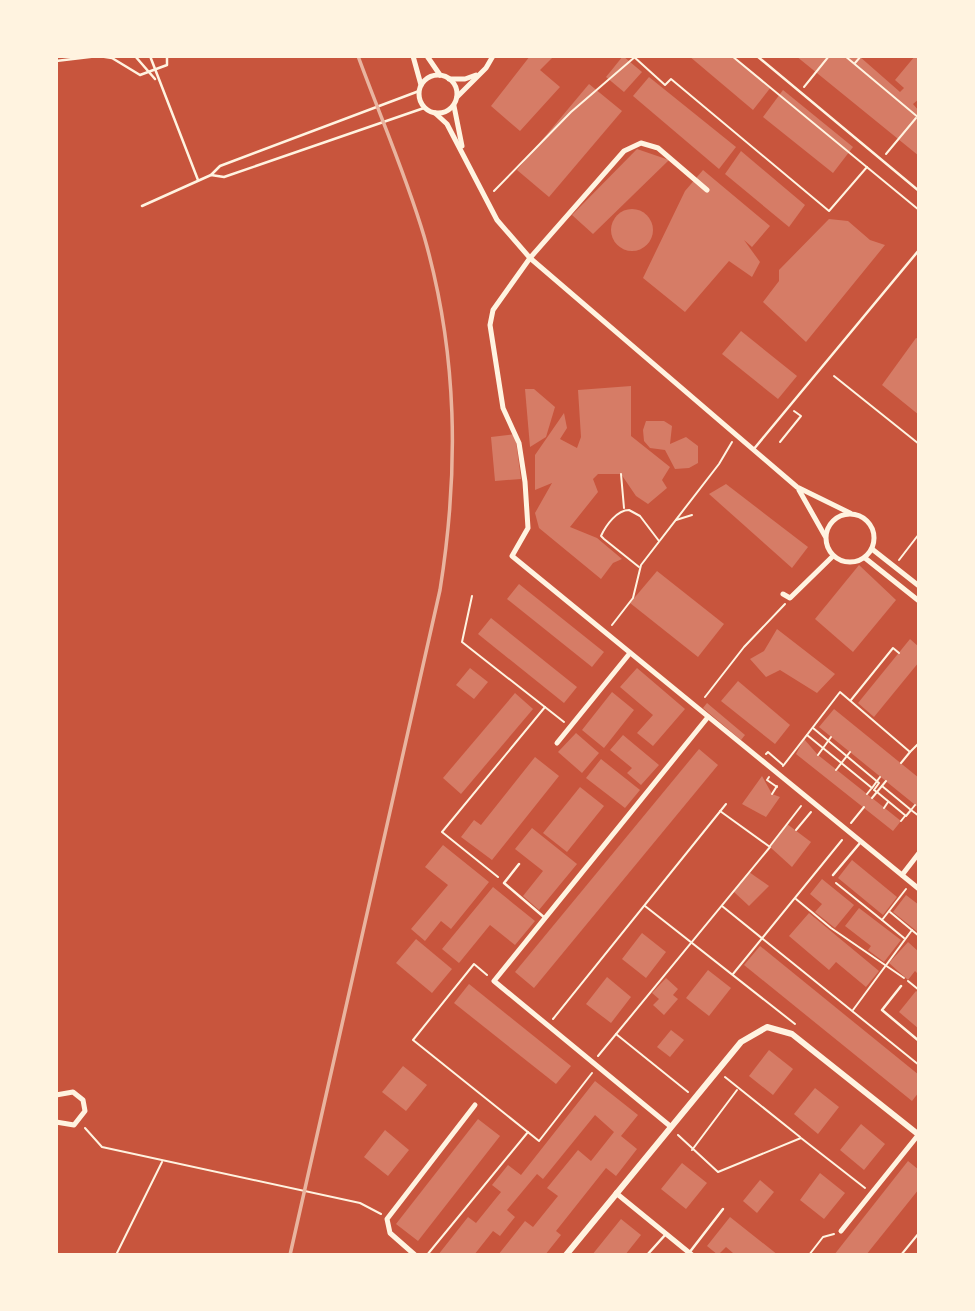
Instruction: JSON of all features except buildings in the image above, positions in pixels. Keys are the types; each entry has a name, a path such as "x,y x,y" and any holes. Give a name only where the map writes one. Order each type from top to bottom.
{"street":[{"path":"413,56 424,108 435,113 447,124 497,220 530,258 797,487 850,513 859,514 871,524 874,533 872,549 865,558 849,562 833,556 797,487"},
{"path":"427,56 440,75 449,79 465,79 479,74"},
{"path":"457,97 493,56"},
{"path":"420,88 429,77 440,75"},
{"path":"449,79 456,87 454,106 463,153"},
{"path":"435,113 446,112 454,106"},
{"path":"707,190 658,148 641,143 624,151 530,258 494,310 490,325 503,408 519,443 525,482 528,528 512,556 919,889"},
{"path":"825,537 832,521 850,513"},
{"path":"872,549 919,586"},
{"path":"783,594 790,598 833,556"},
{"path":"865,558 919,601"},
{"path":"556,743 630,653"},
{"path":"670,1126 494,981 708,717"},
{"path":"902,875 919,853"},
{"path":"566,1255 741,1042 754,1032 767,1027 792,1034 919,1135 841,1231"},
{"path":"56,1095 74,1092 83,1100 85,1111 79,1122 68,1126 56,1122"},
{"path":"415,1255 390,1233 387,1219 475,1105"},
{"path":"616,1193 690,1254"}],"lane":[{"path":"56,61 99,56 112,58 140,75 167,65 167,56"},
{"path":"135,56 158,81"},
{"path":"150,56 198,181"},
{"path":"757,56 919,191"},
{"path":"142,206 211,175 220,166 420,88"},
{"path":"211,175 224,177 424,108"},
{"path":"753,450 919,250"},
{"path":"831,876 861,842"},
{"path":"519,864 504,883 545,918"},
{"path":"901,986 882,1010 919,1041"},
{"path":"690,1254 723,1209"},
{"path":"648,1255 666,1234"}],"path":[{"path":"486,200 571,112 634,56 665,85 671,79 829,211 867,167"},
{"path":"732,56 919,210"},
{"path":"791,104 830,56"},
{"path":"845,56 918,117 872,171"},
{"path":"855,64 861,56"},
{"path":"834,376 919,444"},
{"path":"780,442 801,416"},
{"path":"605,633 633,598 640,568 719,464 736,434"},
{"path":"621,474 624,509 601,536 640,568"},
{"path":"624,509 639,516 660,542"},
{"path":"676,521 692,515"},
{"path":"895,567 919,534"},
{"path":"472,596 461,642 570,727"},
{"path":"705,697 744,647 790,598"},
{"path":"851,701 893,649 899,653"},
{"path":"882,663 887,667"},
{"path":"870,677 876,681"},
{"path":"784,765 841,692 910,752"},
{"path":"504,883 442,832 545,707"},
{"path":"813,728 877,781 879,783 874,790 906,816"},
{"path":"807,735 872,788"},
{"path":"818,755 831,737"},
{"path":"901,763 919,743"},
{"path":"836,770 850,752"},
{"path":"867,794 880,777"},
{"path":"872,798 886,781"},
{"path":"772,794 780,783"},
{"path":"882,786 919,816"},
{"path":"893,795 896,790"},
{"path":"481,971 474,964 413,1040 540,1141 616,1034 807,798"},
{"path":"884,808 888,802"},
{"path":"548,1026 726,804"},
{"path":"901,821 915,805"},
{"path":"850,824 864,807"},
{"path":"796,830 813,809"},
{"path":"720,811 770,847"},
{"path":"733,975 849,832"},
{"path":"831,876 905,939"},
{"path":"882,920 911,883"},
{"path":"795,898 831,928 919,990"},
{"path":"644,905 800,1028 792,1034"},
{"path":"721,906 919,1065"},
{"path":"889,911 919,936"},
{"path":"852,1011 912,930"},
{"path":"616,1034 695,1097"},
{"path":"717,1070 872,1193"},
{"path":"691,1150 739,1088"},
{"path":"79,1122 102,1147 360,1203 372,1209"},
{"path":"670,1126 691,1150 718,1172 801,1138"},
{"path":"427,1255 528,1132"},
{"path":"116,1255 163,1160"},
{"path":"808,1255 823,1237 841,1231"},
{"path":"901,1255 919,1233"}],"railway":[{"path":"290,1255 440,590 450,501 452,413 449,368 435,280 409,191 358,56"}]}
